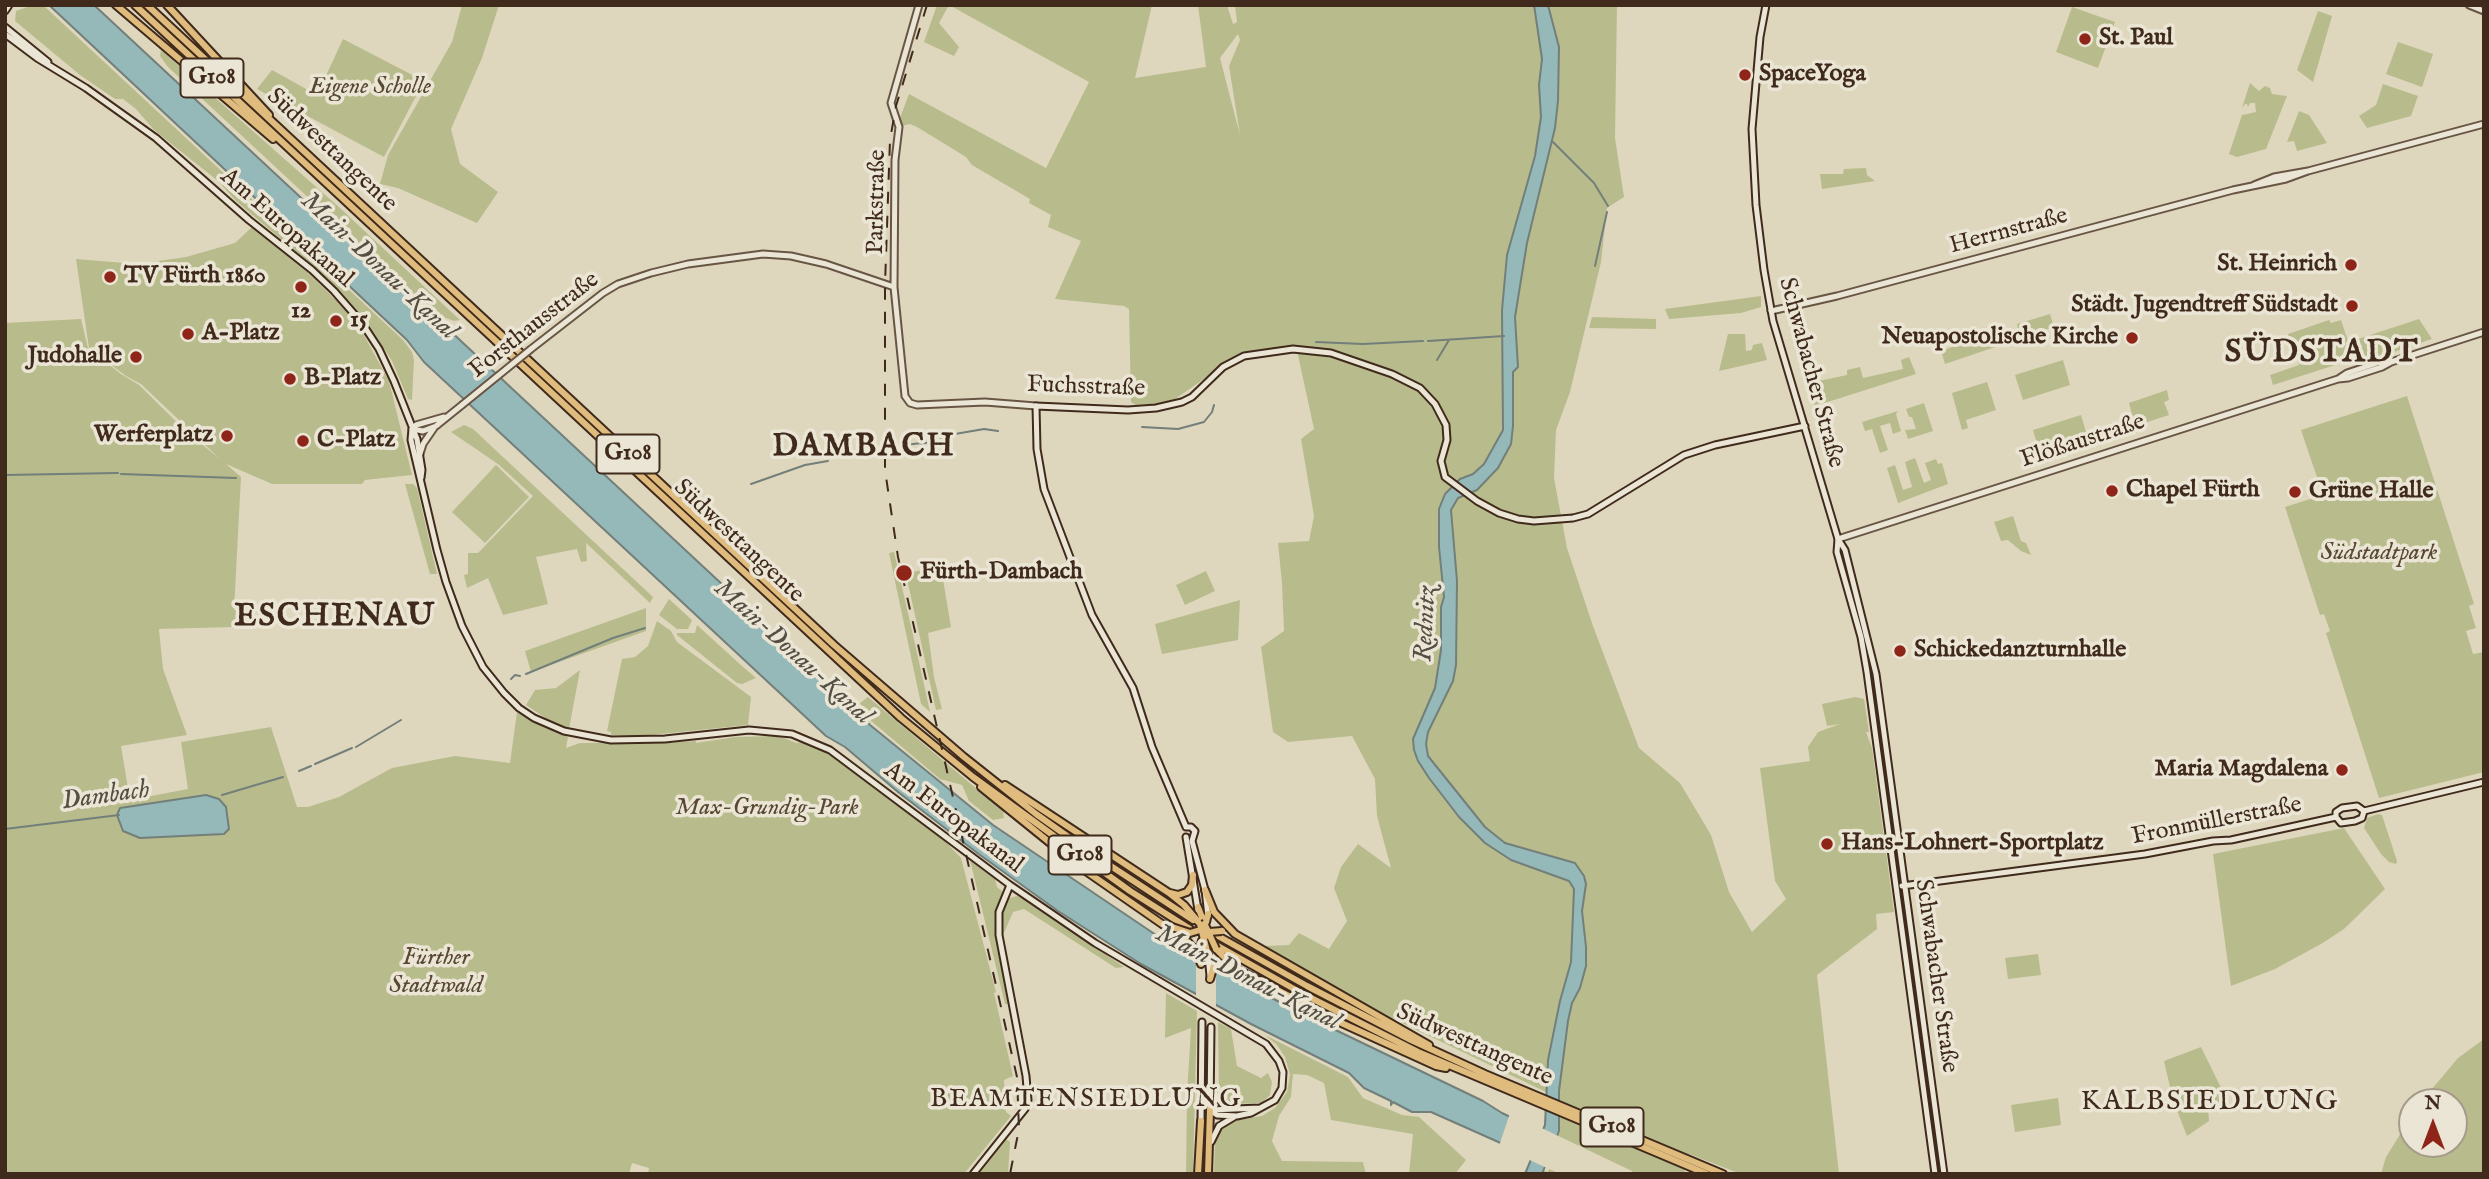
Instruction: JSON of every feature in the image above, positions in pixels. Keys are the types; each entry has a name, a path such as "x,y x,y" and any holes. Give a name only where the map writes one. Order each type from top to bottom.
{"main road":[{"path":"5,11 9,5"},
{"path":"116,5 264,133 289,150"},
{"name":"Südwesttangente","path":"135,5 901,719 973,777 1130,891 1190,929"},
{"name":"Südwesttangente","path":"146,5 834,645 985,774 1091,853 1202,924"},
{"path":"167,5 260,103 278,128"},
{"name":"Parkstraße","path":"910,403 905,396 894,287 895,160 898,127 891,103 919,5"},
{"name":"Schwabacher Straße","path":"1766,5 1760,37 1752,129 1756,205 1772,311 1838,539 1845,550 1876,674 1944,1174"},
{"path":"2469,5 2484,10"},
{"name":"Am Europakanal","path":"6,27 56,69 156,138 334,291 362,323 379,349 412,429 420,454 421,478"},
{"name":"Herrnstraße","path":"1772,311 2484,124"},
{"name":"Forsthausstraße","path":"420,454 423,444 447,416 618,284 655,271 688,264 763,254 791,256 825,264 894,287"},
{"name":"Flößaustraße","path":"1838,539 2338,379 2365,373 2484,332"},
{"name":"Fuchsstraße","path":"910,403 985,402 1128,410 1156,408 1192,397 1223,367 1244,356 1280,350 1322,351 1341,355 1415,385 1429,397 1446,425 1447,440 1441,465 1445,477 1499,513 1526,520 1573,518 1588,514 1684,455 1715,445 1805,426"},
{"path":"1035,405 1037,449 1044,489 1092,615 1133,688 1152,747 1186,827"},
{"name":"Forsthausstraße","path":"412,429 416,425 447,416"},
{"path":"412,429 422,431 436,426"},
{"name":"Am Europakanal","path":"412,429 411,440 446,582 467,638 492,680 519,708 564,731 611,740 665,739 749,730 783,732 813,741 848,761 1010,885 1137,970 1266,1044 1279,1061 1283,1079 1275,1100 1263,1108 1217,1115 1210,1110"},
{"name":"Schwabacher Straße","path":"1838,539 1837,552 1866,663 1936,1174"},
{"path":"985,774 1014,790 1169,893 1202,924 1220,933 1236,934"},
{"path":"973,777 982,789 1073,861 1190,944 1201,964"},
{"name":"Fronmüllerstraße","path":"2336,817 2336,812 2342,808 2357,806 2364,811 2484,782"},
{"name":"Fronmüllerstraße","path":"1896,887 2145,854 2231,840 2336,817 2344,823 2358,821 2364,811"},
{"path":"1186,827 1190,826 1194,830 1188,837 1210,979"},
{"path":"1186,827 1183,832 1188,837 1214,912 1236,934 1421,1039 1438,1053"},
{"path":"1169,893 1178,895 1187,892 1192,885 1193,876"},
{"path":"973,1174 1025,1109 1028,1100 1028,1085 999,934 999,912 1010,885"},
{"path":"1201,964 1205,890"},
{"path":"1162,923 1186,933 1197,932 1202,924"},
{"path":"1202,924 1216,949 1251,976 1382,1042 1436,1066 1459,1070"},
{"name":"Südwesttangente","path":"1220,933 1359,1014 1438,1053 1535,1098 1687,1162 1723,1174"},
{"name":"Südwesttangente","path":"1218,946 1366,1027 1459,1070 1535,1098"},
{"path":"1210,979 1216,964 1236,967"},
{"path":"1198,1174 1202,1022"},
{"path":"1208,1174 1212,1027"},
{"path":"1210,1143 1219,1126 1236,1112 1217,1099 1211,1087"},
{"path":"1200,1121 1210,1110"},
{"name":"Südwesttangente","path":"1687,1162 1707,1174"}],"green space":[{"path":"33,5 43,5 403,340 412,352 414,360 412,400 408,399 392,361 369,325 317,270 236,201 218,181 154,130 136,109 123,99 115,99 80,75 15,21 16,11"},
{"path":"462,5 499,5 482,58 451,129 460,164 498,192 477,223 398,188 380,184 388,155 452,42"},
{"path":"937,5 949,5 939,23 959,47 954,56 924,42"},
{"path":"949,5 1152,5 1135,78 1206,67 1198,5 1227,5 1233,24 1237,22 1235,5 1617,5 1615,138 1624,197 1607,208 1601,262 1570,392 1556,430 1554,478 1567,548 1639,748 1680,783 1711,835 1729,892 1752,932 1786,899 1775,881 1760,768 1810,761 1808,747 1818,732 1840,724 1827,726 1822,704 1855,697 1864,699 1869,732 1866,732 1872,748 1894,912 1876,914 1877,929 1817,975 1839,1174 1741,1174 1689,1154 1684,1173 1686,1174 1523,1174 1529,1165 1548,1172 1560,1121 1547,1085 1546,1092 1373,1009 1264,946 1289,945 1299,933 1329,949 1347,921 1334,888 1341,867 1358,844 1391,868 1377,816 1375,779 1352,736 1288,742 1273,732 1261,647 1284,631 1278,543 1309,541 1314,516 1301,439 1314,429 1296,346 1243,352 1175,399 1157,404 1136,405 1131,402 1129,309 1124,306 1055,299 1081,241 1048,227 1051,215 1029,203 1030,199 972,165 966,157 917,127 910,124 901,126 900,118 909,94 1046,168 1089,82","holes":["1238,34 1240,40 1229,66 1240,135 1220,58"]},
{"path":"2072,7 2115,22 2098,68 2056,52"},
{"path":"2318,11 2332,16 2313,82 2297,70"},
{"name":"Eigene Scholle","path":"343,39 424,81 384,157 257,89 272,70 317,95"},
{"path":"2398,42 2433,54 2422,87 2386,74"},
{"path":"161,50 340,208 460,320 454,321 441,316 399,282 168,67 160,56"},
{"path":"2250,83 2259,91 2265,86 2270,88 2272,94 2287,96 2266,149 2237,157 2229,154 2242,115 2256,112 2255,103 2250,103 2248,107 2245,104 2242,108"},
{"path":"2383,84 2418,96 2411,116 2367,128 2359,116 2376,105"},
{"path":"2299,111 2309,115 2327,143 2297,151 2294,141 2287,142"},
{"path":"1866,168 1867,175 1875,181 1822,189 1820,174 1843,174 1844,169"},
{"name":"Fürther Stadtwald","path":"252,227 306,271 360,328 389,381 412,475 365,480 362,484 272,484 226,464 241,477 234,610 244,610 249,625 233,629 159,629 163,669 187,735 121,746 130,800 188,789 181,742 271,727 297,807 308,807 339,797 392,768 455,756 510,763 517,712 568,737 566,748 580,743 696,743 735,737 779,736 796,743 805,742 841,761 935,831 961,858 996,992 994,993 1013,1076 1004,1080 1006,1112 1011,1116 964,1174 648,1174 649,1168 632,1163 629,1174 5,1174 5,323 81,319 88,348 139,385 188,433 220,459 141,384 89,348 76,259 137,264 186,257 235,243"},
{"path":"1761,296 1761,307 1741,313 1669,319 1665,309"},
{"path":"2050,314 2054,327 1945,364 1941,351 1966,342 1969,347 1974,345 1973,341 2001,330 2003,335 2006,334 2005,329 2018,330 2017,324"},
{"path":"1592,317 1656,319 1656,329 1589,328"},
{"path":"2419,319 2432,339 2365,362 2358,339"},
{"path":"2329,320 2331,323 2341,320 2354,359 2273,385 2270,375 2299,365 2288,334"},
{"path":"1728,334 1745,334 1746,351 1752,350 1753,345 1762,343 1767,360 1719,371"},
{"path":"1909,357 1916,374 1815,406 1809,383 1847,375 1847,370 1860,367 1863,378 1903,369 1901,360"},
{"path":"2063,360 2070,385 2023,400 2015,375"},
{"path":"1987,382 1996,410 1966,420 1968,428 1962,430 1952,393"},
{"path":"2167,390 2169,400 2164,402 2169,415 2135,426 2129,403"},
{"name":"Südstadtpark","path":"2407,396 2474,604 2469,606 2476,628 2466,631 2473,654 2484,652 2484,772 2379,798 2326,633 2330,631 2324,614 2320,615 2285,507 2323,495 2301,430"},
{"path":"1924,403 1933,431 1908,439 1905,430 1916,429 1906,409"},
{"path":"1898,411 1896,414 1901,431 1893,434 1890,423 1880,426 1888,450 1880,453 1872,429 1865,431 1862,422"},
{"path":"2081,415 2088,439 2040,454 2033,430"},
{"path":"464,425 473,429 653,597 650,603 586,543 587,561 581,562 577,549 536,557 548,604 503,615 488,578 467,588 464,575 468,574 468,553 478,553 533,496 498,464 451,432"},
{"path":"1915,458 1924,483 1931,480 1925,463 1936,459 1938,464 1942,463 1948,484 1898,503 1887,468 1895,465 1903,490 1912,487 1905,462"},
{"path":"496,465 529,497 485,543 452,512"},
{"path":"405,484 413,484 417,488 437,574 430,574"},
{"path":"2013,516 2021,541 2026,543 2031,555 2021,551 2008,540 2001,541 1994,522"},
{"path":"894,552 930,712 921,704 889,553"},
{"path":"941,567 951,627 928,633 942,709 936,710 907,579 911,572"},
{"path":"1206,571 1215,591 1185,605 1176,585"},
{"path":"669,599 692,620 688,629 677,629 659,615"},
{"path":"1240,600 1238,640 1162,654 1155,624"},
{"path":"646,608 646,631 531,672 525,651"},
{"path":"657,621 671,631 677,642 751,697 748,725 641,736 611,735 611,732 607,731 622,659 635,657 648,646"},
{"path":"697,625 756,678 742,684 737,683 677,635 695,633"},
{"path":"580,670 569,729 526,705 535,690 556,688"},
{"path":"868,697 1003,811 1004,818 993,820 969,801 962,785 940,779 870,720 860,703"},
{"path":"2382,815 2396,864 2389,862 2381,854 2364,828 2367,818"},
{"path":"2344,828 2385,889 2344,929 2321,944 2275,969 2231,986 2213,854"},
{"path":"970,860 995,879 997,887 1010,898 1017,896 1025,899 1124,967 1116,968 1024,909 1013,912 998,947 1009,1004 1005,1004"},
{"path":"2038,954 2041,975 2008,979 2005,958"},
{"path":"1166,993 1197,1011 1193,1174 1186,1174 1191,1028 1165,1038"},
{"path":"1218,1022 1231,1029 1237,1066 1261,1078 1268,1073 1272,1082 1270,1095 1261,1103 1233,1104 1219,1097"},
{"path":"1265,1035 1348,1077 1363,1098 1402,1115 1419,1117 1466,1160 1455,1174 1409,1174 1413,1134 1331,1120 1324,1083 1307,1075 1293,1074 1291,1097 1279,1116 1272,1141 1282,1161 1363,1162 1366,1174 1214,1174 1215,1140 1221,1129 1231,1121 1262,1116 1275,1108 1287,1092 1290,1074 1285,1057 1277,1045"},
{"path":"2484,1039 2484,1174 2381,1174 2386,1157 2398,1138 2398,1158 2468,1158 2468,1088 2433,1088 2458,1058"},
{"path":"2201,1047 2227,1100 2208,1108 2209,1121 2187,1136 2173,1100 2164,1061"},
{"path":"2058,1098 2061,1125 2015,1132 2011,1105"},
{"path":"1006,1139 1010,1142 1008,1174 979,1174"}],"water":[{"name":"Main-Donau-Kanal","path":"49,5 94,5 428,316 447,328 870,725 993,825 1159,937 1294,1010 1542,1132 1545,1125 1548,1060 1571,962 1574,889 1569,881 1511,860 1485,843 1459,817 1429,778 1418,761 1413,739 1435,688 1441,650 1441,607 1444,597 1439,547 1439,509 1445,494 1460,479 1473,474 1484,464 1503,430 1502,310 1507,255 1535,156 1541,117 1539,85 1542,59 1534,5 1548,5 1559,47 1558,101 1555,128 1527,243 1515,317 1518,367 1513,372 1511,444 1498,468 1477,490 1458,498 1451,510 1457,581 1456,665 1453,681 1428,732 1426,744 1428,756 1485,827 1505,843 1575,863 1584,876 1586,884 1582,911 1586,966 1568,1021 1559,1091 1559,1131 1542,1174 1525,1174 1532,1157 1431,1112 1412,1112 1393,1102 1391,1105 1391,1101 1364,1088 1349,1073 1141,964 1058,911 980,855 845,747 826,736 424,362 407,340"},
{"path":"206,795 219,799 226,807 229,829 224,834 140,838 123,831 117,815 120,808"}],"pier":[{"path":"1193,951 1220,967 1216,972 1216,1009 1196,998 1196,962"},
{"path":"1510,1113 1634,1174 1560,1174 1499,1146"}],"waterway":[{"path":"1552,141 1594,183 1608,206"},
{"path":"1595,266 1607,212"},
{"name":"Dambach","path":"1428,341 1504,336"},
{"path":"1437,360 1449,340"},
{"name":"Dambach","path":"1316,342 1363,344 1423,341"},
{"name":"Dambach","path":"1142,427 1178,429 1204,422 1214,405"},
{"name":"Dambach","path":"955,434 984,429 998,431"},
{"name":"Dambach","path":"898,446 948,438"},
{"name":"Dambach","path":"751,484 805,465 828,461"},
{"name":"Dambach","path":"5,475 118,473"},
{"name":"Dambach","path":"121,474 236,478"},
{"name":"Dambach","path":"526,674 613,638 645,628"},
{"name":"Dambach","path":"511,679 515,675 520,676"},
{"name":"Dambach","path":"356,747 401,720"},
{"name":"Dambach","path":"315,764 352,748"},
{"name":"Dambach","path":"299,771 311,766"},
{"name":"Dambach","path":"222,795 283,777"},
{"name":"Dambach","path":"5,829 119,815"}],"railway":[{"path":"927,5 896,106 890,140 885,285 885,470 898,557 1017,1077 1019,1129 1010,1174"}],"place":[{"name":"St. Paul","path":"2085,39"},
{"name":"SpaceYoga","path":"1745,75"},
{"name":"St. Heinrich","path":"2351,265"},
{"name":"TV Fürth 1860","path":"110,277"},
{"name":"12","path":"301,287"},
{"name":"Städt. Jugendtreff Südstadt","path":"2352,306"},
{"name":"15","path":"336,321"},
{"name":"A-Platz","path":"188,334"},
{"name":"Neuapostolische Kirche","path":"2132,338"},
{"name":"Judohalle","path":"136,357"},
{"name":"B-Platz","path":"290,379"},
{"name":"Werferplatz","path":"227,436"},
{"name":"C-Platz","path":"303,441"},
{"name":"Chapel Fürth","path":"2112,491"},
{"name":"Grüne Halle","path":"2295,492"},
{"name":"Fürth-Dambach","path":"904,573"},
{"name":"Schickedanzturnhalle","path":"1900,651"},
{"name":"Maria Magdalena","path":"2342,770"},
{"name":"Hans-Lohnert-Sportplatz","path":"1827,844"}],"district":[{"name":"SÜDSTADT","path":"2322,354"},
{"name":"DAMBACH","path":"864,448"},
{"name":"ESCHENAU","path":"335,618"},
{"name":"BEAMTENSIEDLUNG","path":"1086,1101"},
{"name":"KALBSIEDLUNG","path":"2210,1103"}],"water label":[{"name":"Rednitz","path":"1427,624"}],"park label":[{"name":"Max-Grundig-Park","path":"767,809"}]}
